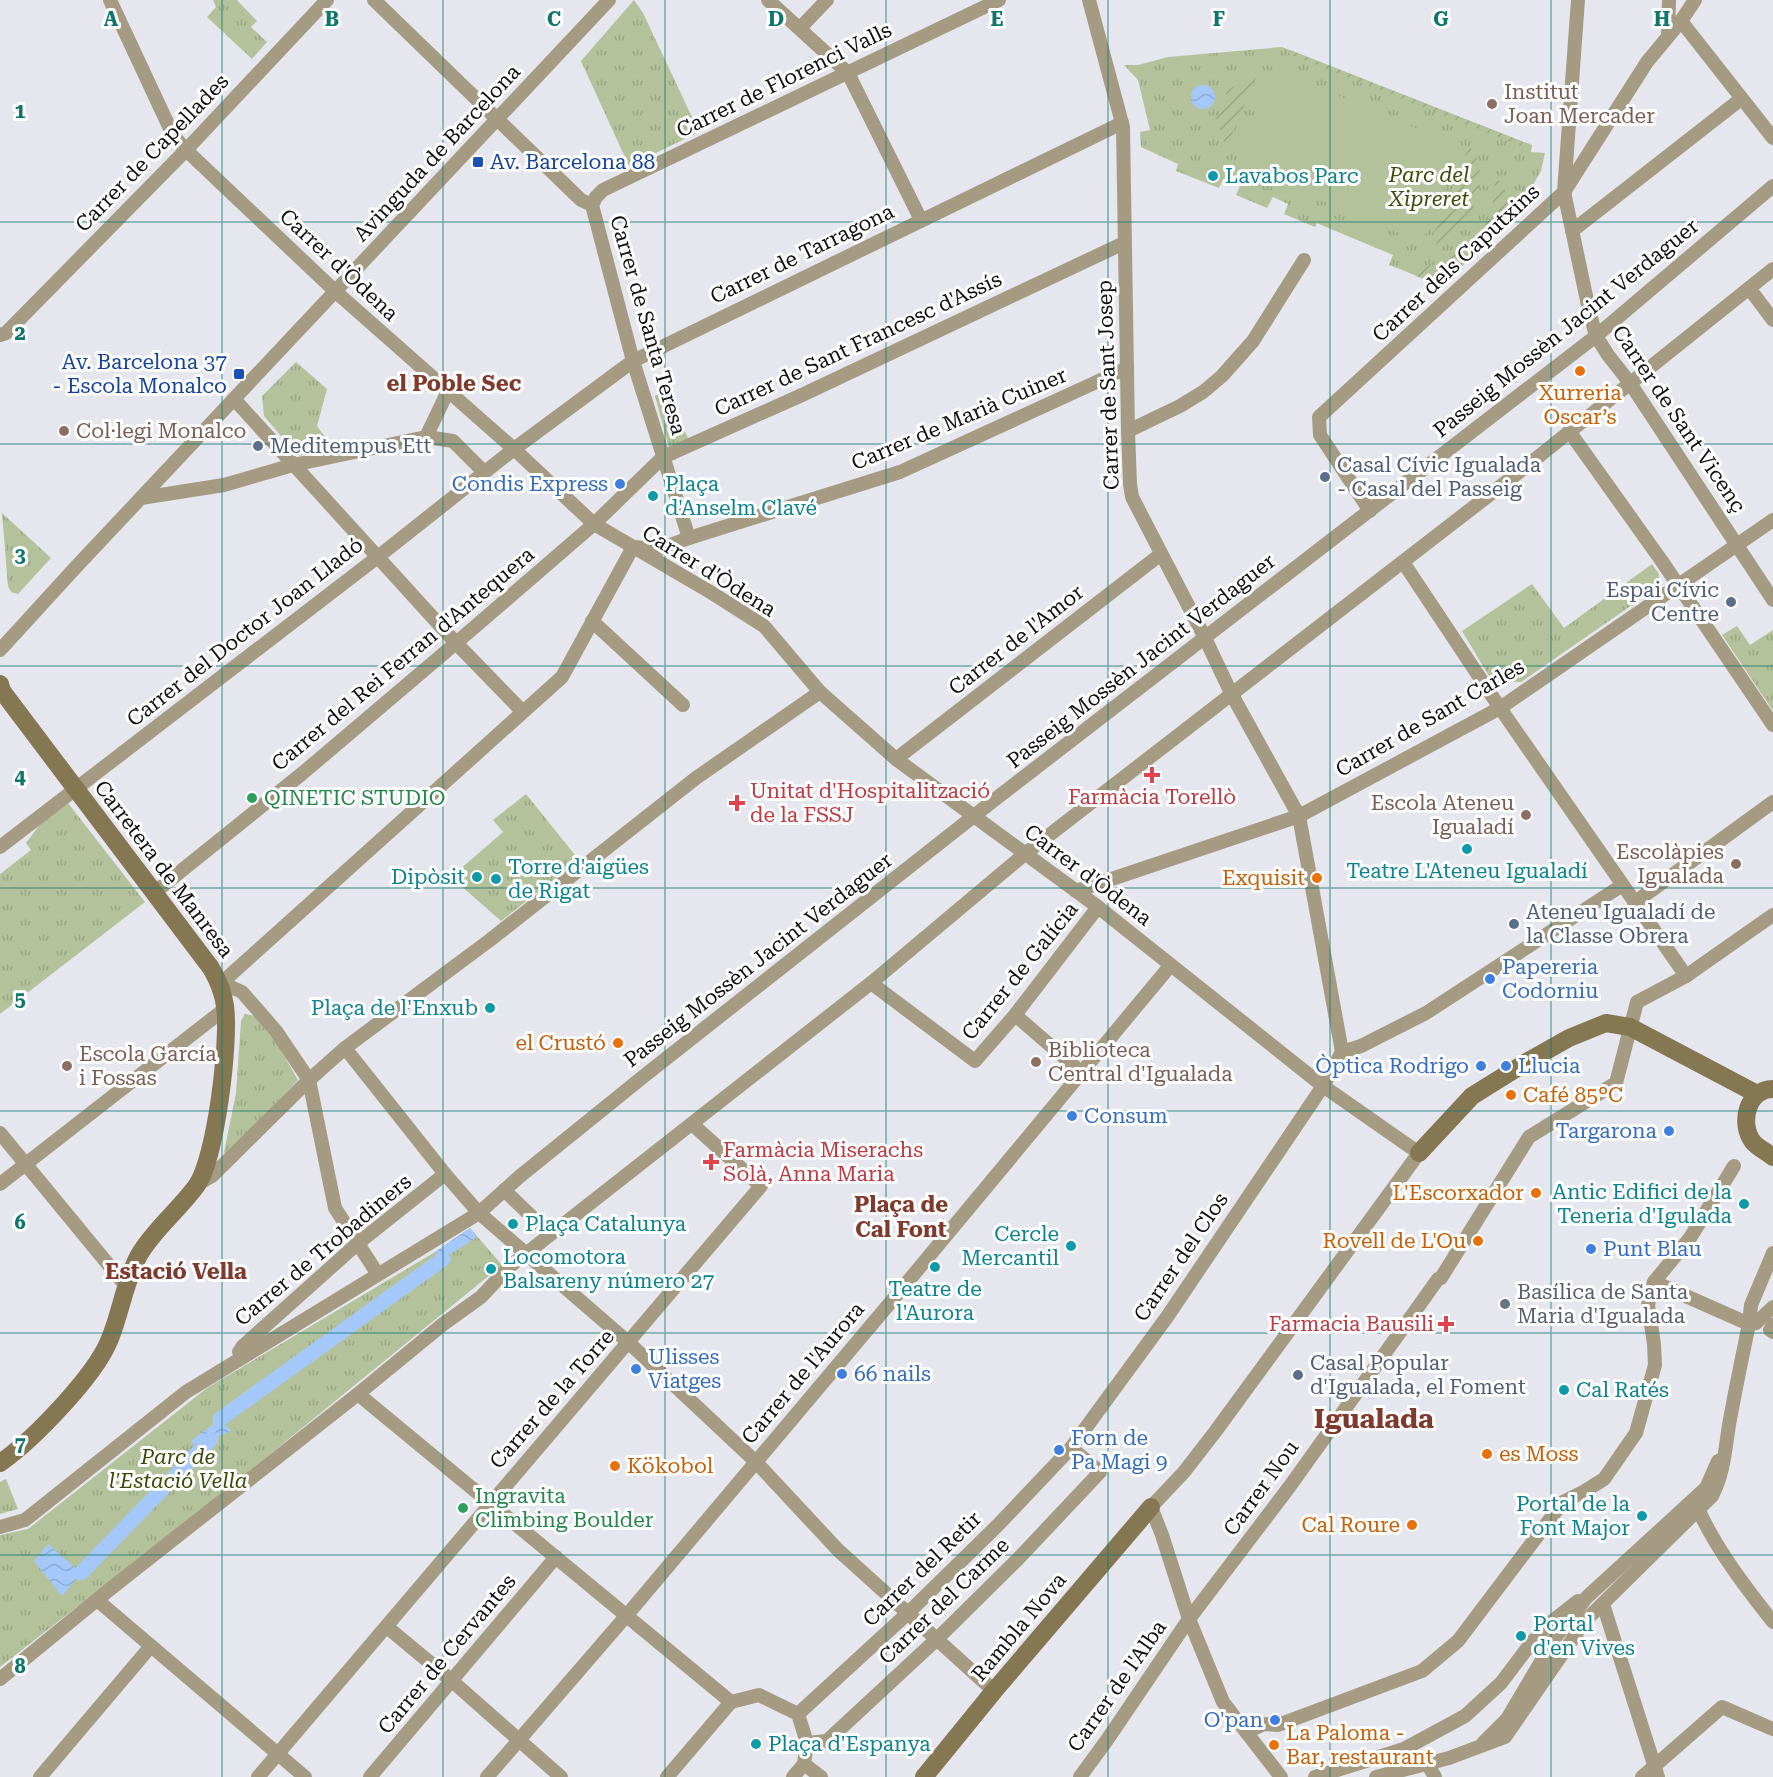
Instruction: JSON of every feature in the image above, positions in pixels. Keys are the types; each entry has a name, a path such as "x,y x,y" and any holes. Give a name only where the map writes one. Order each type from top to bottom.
{"street":[{"name":"Carrer d'Òdena","path":"110,0 173,135 186,150 336,292 514,449 594,524 764,626 820,692 897,759 1098,907 1323,1086 1419,1153"},
{"name":"Carrer de Capellades","path":"2,334 186,150 327,0"},
{"name":"Carrer de Santa Teresa","path":"374,0 499,118 581,200 592,205 633,361 689,538"},
{"name":"Avinguda de Barcelona","path":"0,650 609,0"},
{"path":"768,0 848,73 921,220"},
{"path":"800,28 827,0"},
{"name":"Carrer de Florenci Valls","path":"592,205 603,190 999,0"},
{"name":"Carrer de Sant Josep","path":"1089,0 1122,123 1128,431 1132,497 1232,693 1299,816 1341,1052"},
{"name":"Carrer de Sant Vicenç","path":"1578,0 1564,192 1596,336 1630,383 1773,600"},
{"path":"1668,36 1669,0"},
{"name":"Carrer dels Caputxins","path":"1370,510 1320,435 1319,417 1564,192 1647,62 1682,21 1695,0"},
{"path":"1682,21 1773,138"},
{"path":"1572,231 1742,99"},
{"name":"Carrer de Tarragona","path":"514,449 633,361 1122,123"},
{"name":"Passeig Mossèn Jacint Verdaguer","path":"479,1213 644,1076 974,817 1596,336 1773,186"},
{"name":"Carrer de Sant Francesc d'Assís","path":"594,524 663,457 802,395 1124,243"},
{"path":"1128,431 1180,406 1203,392 1221,376 1253,341 1304,260"},
{"path":"0,1679 358,1395 442,1325 481,1297 509,1267 871,983 1026,854 1403,562 1773,268"},
{"path":"1749,288 1773,320"},
{"name":"Carrer de Marià Cuiner","path":"633,547 660,549 900,472 1127,368"},
{"path":"426,437 448,391"},
{"path":"234,399 456,643 522,711"},
{"path":"1569,431 1773,725"},
{"path":"141,498 224,485 293,465 426,437 453,441 484,472"},
{"name":"Carrer del Doctor Joan Lladó","path":"0,847 379,556 514,449"},
{"name":"Carrer de Sant Carles","path":"1076,891 1299,816 1500,708 1773,520"},
{"name":"Carrer del Rei Ferran d'Antequera","path":"155,892 304,772 594,524"},
{"path":"221,986 228,977 562,677 633,547"},
{"name":"Carrer de l'Amor","path":"897,759 1161,554"},
{"path":"1403,562 1621,886 1686,976"},
{"path":"592,621 683,705"},
{"name":"Carretera de Manresa","path":"0,684 2,691 211,968 221,986 226,1008 222,1082 210,1154 198,1184 140,1254 126,1286 108,1343 87,1376 45,1422 11,1456 0,1463"},
{"path":"198,1184 212,1176 309,1080 345,1048 524,914 696,778 820,692"},
{"path":"1635,903 1773,802"},
{"path":"1341,1052 1361,1046 1426,1013 1621,886"},
{"name":"Carrer de Galícia","path":"871,983 975,1061 1015,1015 1098,907"},
{"name":"Carrer Nou","path":"1189,1619 1290,1486 1438,1279 1441,1278 1529,1137 1616,1083 1637,1002 1686,976 1773,915"},
{"name":"Carrer de l'Aurora","path":"488,1777 756,1462 1170,966"},
{"path":"221,986 242,992 276,1031 309,1080 335,1208 377,1273"},
{"path":"0,1184 226,1008"},
{"path":"1015,1015 1082,1072"},
{"path":"1281,1777 1223,1702 1189,1619 1151,1507 1184,1472 1215,1432 1419,1153 1473,1096 1569,1038 1606,1023 1630,1027 1765,1092 1745,1118 1753,1142 1773,1157"},
{"path":"345,1048 445,1174 479,1213 628,1342 756,1462 838,1550 994,1691"},
{"name":"Carrer del Clos","path":"1071,1448 1171,1311 1323,1086 1341,1052"},
{"name":"Carrer de la Torre","path":"258,1777 761,1186 692,1124"},
{"path":"0,1133 126,1286"},
{"path":"1246,1732 1264,1724 1278,1725 1422,1671 1458,1641 1563,1502 1604,1479 1636,1433 1655,1365 1648,1305 1654,1282 1690,1238 1734,1166"},
{"name":"Carrer de Trobadiners","path":"233,1361 243,1346 357,1244 445,1174"},
{"path":"504,1190 550,1234"},
{"name":"Carrer de Trobadiners","path":"0,1527 25,1520 186,1392 233,1361 479,1213"},
{"path":"1376,1777 1473,1750 1504,1737 1585,1621 1712,1496 1719,1482 1751,1305 1773,1253"},
{"path":"1654,1282 1749,1324 1756,1323 1773,1307"},
{"path":"1773,1325 1770,1330 1773,1332"},
{"path":"358,1395 731,1702"},
{"path":"1473,1750 1496,1732 1507,1719 1555,1638 1587,1597 1706,1488 1726,1442"},
{"name":"Carrer del Carme","path":"807,1743 827,1741 1018,1560 1100,1472 1071,1448"},
{"name":"Carrer del Retir","path":"798,1714 907,1614 998,1525 1071,1448"},
{"name":"Rambla Nova","path":"924,1777 1151,1507"},
{"path":"1699,1511 1728,1559 1773,1622"},
{"name":"Carrer de Cervantes","path":"370,1777 556,1557"},
{"path":"1315,1777 1404,1749 1465,1716 1501,1683 1532,1642 1550,1623 1575,1602 1587,1597"},
{"path":"97,1600 305,1777"},
{"path":"1603,1604 1656,1771"},
{"name":"Carrer de l'Alba","path":"1080,1777 1189,1619"},
{"path":"387,1627 561,1777"},
{"path":"40,1777 151,1646"},
{"path":"667,1777 731,1702 759,1695 798,1714 807,1743 804,1764 793,1777"},
{"path":"1642,1777 1656,1771 1722,1707 1773,1730"},
{"path":"1427,1763 1435,1777"},
{"path":"804,1764 821,1777"}],"green space":[{"path":"213,0 237,0 257,21 251,27 267,42 252,59 207,17 216,7"},
{"path":"634,0 643,13 699,132 629,166 581,61"},
{"name":"Parc del Xipreret","path":"1282,47 1532,145 1531,152 1545,153 1541,171 1530,190 1515,205 1502,212 1496,230 1489,240 1462,266 1440,277 1426,279 1389,265 1393,255 1317,223 1315,227 1284,214 1288,204 1273,197 1267,208 1236,195 1240,186 1223,179 1219,188 1176,171 1178,164 1141,147 1140,132 1150,130 1138,80 1124,65 1138,65 1168,57"},
{"path":"1290,50 1523,142 1521,146 1289,54"},
{"path":"1274,69 1461,147 1422,242 1234,165"},
{"path":"1258,73 1226,149 1216,117 1225,106 1226,91"},
{"path":"1469,146 1477,158 1480,178 1472,210 1454,235 1429,246"},
{"path":"1495,175 1515,205 1502,212 1496,230 1484,247 1466,263 1435,279 1425,279 1408,272 1449,258 1473,241 1489,218 1494,200"},
{"path":"1321,213 1398,245 1394,255 1317,223"},
{"path":"296,362 327,389 317,426 333,448 298,456 264,416 262,396"},
{"path":"666,391 689,440 669,448 655,396"},
{"path":"2,513 51,558 18,594 11,592 8,586"},
{"path":"1652,564 1659,574 1658,587 1521,682 1492,681 1462,631 1532,584 1564,628"},
{"path":"1737,626 1750,645 1773,630 1773,711 1722,635"},
{"path":"526,794 579,860 501,921 451,877 503,832 493,820"},
{"path":"68,803 145,902 0,1014 0,874 31,850 26,843 44,819"},
{"path":"245,1014 256,1016 278,1045 298,1080 226,1155 224,1152 236,1093 241,1021"},
{"name":"Parc de l'Estació Vella","path":"470,1228 502,1265 209,1504 0,1667 0,1535 28,1529 207,1388 435,1252"},
{"path":"6,1479 18,1509 0,1514 0,1482"}],"water":[{"path":"1203,85 1212,88 1215,97 1212,106 1203,109 1194,106 1191,97 1194,88"},
{"path":"470,1228 477,1237 443,1259 435,1252"},
{"path":"220,1419 231,1431 211,1439 199,1451 191,1441"},
{"path":"48,1544 81,1573 62,1596 34,1561"}],"waterway":[{"path":"220,1419 443,1259"},
{"path":"81,1573 211,1439"}],"place":[{"name":"Institut Joan Mercader","path":"1492,104"},
{"name":"Av. Barcelona 88","path":"478,162"},
{"name":"Lavabos Parc","path":"1213,176"},
{"name":"Xurreria Oscar’s","path":"1580,371"},
{"name":"Av. Barcelona 37 - Escola Monalco","path":"239,374"},
{"name":"Col·legi Monalco","path":"64,431"},
{"name":"Meditempus Ett","path":"258,446"},
{"name":"Casal Cívic Igualada - Casal del Passeig","path":"1325,477"},
{"name":"Condis Express","path":"620,484"},
{"name":"Plaça d'Anselm Clavé","path":"653,496"},
{"name":"Espai Cívic Centre","path":"1731,602"},
{"name":"Farmàcia Torellò","path":"1152,775"},
{"name":"QINETIC STUDIO","path":"252,798"},
{"name":"Unitat d'Hospitalització de la FSSJ","path":"737,803"},
{"name":"Escola Ateneu Igualadí","path":"1526,815"},
{"name":"Teatre L'Ateneu Igualadí","path":"1467,849"},
{"name":"Escolàpies Igualada","path":"1736,864"},
{"name":"Dipòsit","path":"477,877"},
{"name":"Exquisit","path":"1317,878"},
{"name":"Torre d'aigües de Rigat","path":"496,879"},
{"name":"Ateneu Igualadí de la Classe Obrera","path":"1514,924"},
{"name":"Papereria Codorniu","path":"1490,979"},
{"name":"Plaça de l'Enxub","path":"490,1008"},
{"name":"el Crustó","path":"618,1043"},
{"name":"Biblioteca Central d'Igualada","path":"1036,1062"},
{"name":"Escola García i Fossas","path":"67,1066"},
{"name":"Òptica Rodrigo","path":"1481,1066"},
{"name":"Llucia","path":"1506,1066"},
{"name":"Café 85°C","path":"1511,1095"},
{"name":"Consum","path":"1072,1116"},
{"name":"Targarona","path":"1669,1131"},
{"name":"Farmàcia Miserachs Solà, Anna Maria","path":"711,1162"},
{"name":"L'Escorxador","path":"1536,1193"},
{"name":"Antic Edifici de la Teneria d'Igulada","path":"1744,1204"},
{"name":"Plaça Catalunya","path":"513,1224"},
{"name":"Rovell de L'Ou","path":"1478,1241"},
{"name":"Cercle Mercantil","path":"1071,1246"},
{"name":"Punt Blau","path":"1591,1249"},
{"name":"Teatre de l'Aurora","path":"935,1267"},
{"name":"Locomotora Balsareny número 27","path":"491,1269"},
{"name":"Basílica de Santa Maria d'Igualada","path":"1505,1304"},
{"name":"Farmacia Bausili","path":"1446,1324"},
{"name":"Ulisses Viatges","path":"636,1369"},
{"name":"66 nails","path":"842,1374"},
{"name":"Casal Popular d'Igualada, el Foment","path":"1298,1375"},
{"name":"Cal Ratés","path":"1564,1390"},
{"name":"Forn de Pa Magi 9","path":"1059,1450"},
{"name":"es Moss","path":"1487,1454"},
{"name":"Kökobol","path":"615,1466"},
{"name":"Ingravita Climbing Boulder","path":"463,1508"},
{"name":"Portal de la Font Major","path":"1642,1516"},
{"name":"Cal Roure","path":"1412,1525"},
{"name":"Portal d'en Vives","path":"1521,1636"},
{"name":"O'pan","path":"1275,1720"},
{"name":"Plaça d'Espanya","path":"756,1744"},
{"name":"La Paloma - Bar, restaurant","path":"1274,1745"}],"district":[{"name":"el Poble Sec","path":"454,383"},
{"name":"Plaça de Cal Font","path":"901,1216"},
{"name":"Estació Vella","path":"176,1271"},
{"name":"Igualada","path":"1374,1419"}]}
